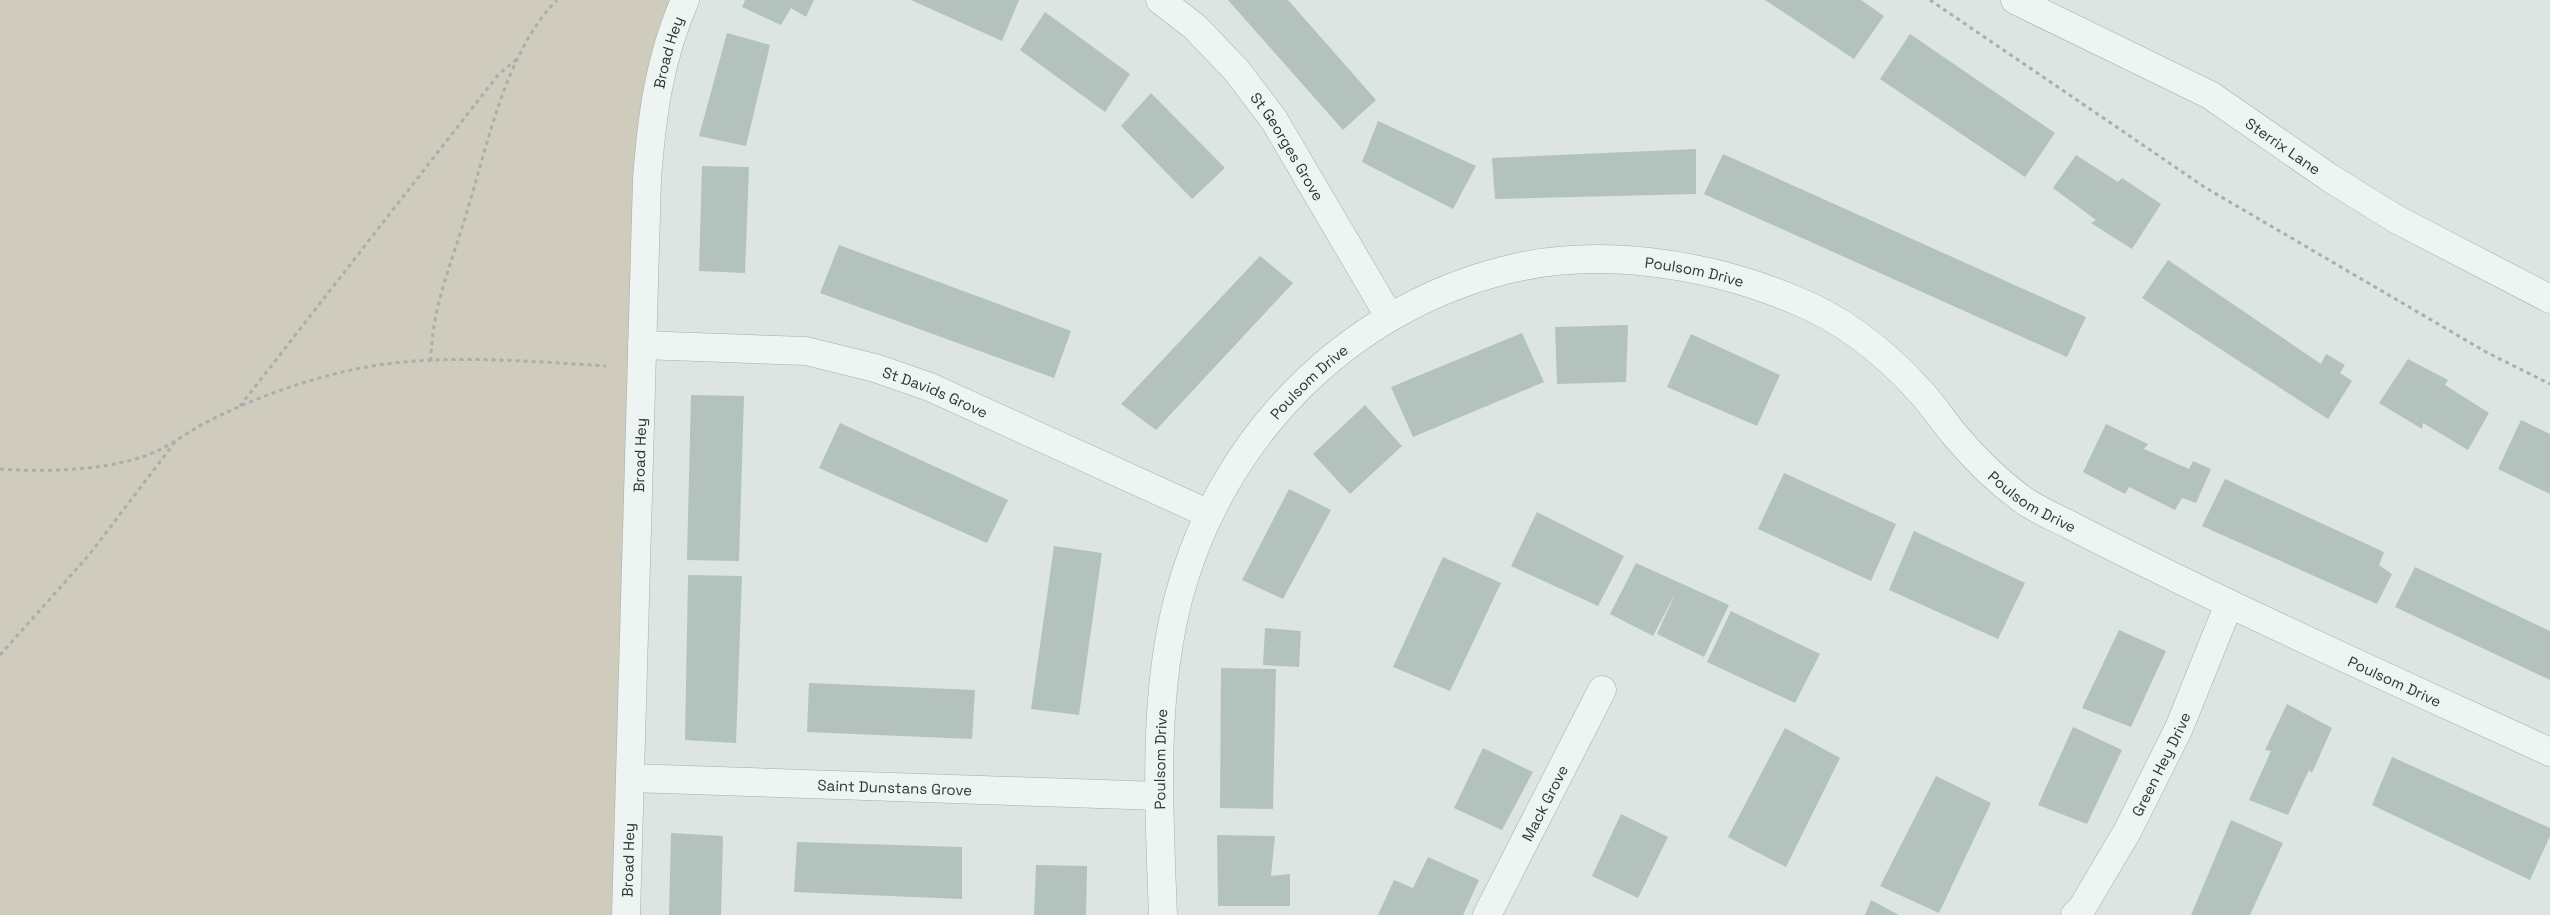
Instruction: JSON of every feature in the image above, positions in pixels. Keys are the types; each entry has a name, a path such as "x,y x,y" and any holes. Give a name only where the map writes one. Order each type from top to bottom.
{"street":[{"name":"Broad Hey","path":"626,915 642,357 651,132 660,69 685,0"},
{"name":"St Georges Grove","path":"1160,0 1195,27 1237,71 1274,120 1389,316"},
{"name":"Sterrix Lane","path":"2020,1 2210,95 2330,178 2396,219 2550,299"},
{"name":"Poulsom Drive","path":"1164,915 1159,796 1164,685 1169,644 1178,597 1209,514 1233,470 1275,414 1307,379 1389,316 1448,288 1504,270 1555,262 1611,260 1672,264 1743,280 1799,301 1842,323 1884,354 1920,390 1957,437 1992,475 2029,504 2229,604 2550,752"},
{"name":"St Davids Grove","path":"642,357 806,352 875,368 930,387 1209,514"},
{"name":"Green Hey Drive","path":"2075,915 2082,908 2128,830 2175,736 2229,604"},
{"name":"Mack Grove","path":"1486,915 1602,690"},
{"name":"Saint Dunstans Grove","path":"631,778 1159,796"}],"path":[{"path":"431,360 434,319 506,86 519,57 546,12 557,0"},
{"path":"1930,0 2206,188 2486,352 2550,384"},
{"path":"239,408 498,75 519,57"},
{"path":"0,469 84,469 117,464 145,456 205,423 298,384 346,371 393,362 431,360 550,363 642,357"},
{"path":"0,655 89,555 175,441"}],"shaded area":[{"path":"0,0 685,0 660,69 626,915 0,915"}],"building":[{"path":"745,0 814,0 806,17 791,8 781,25 742,7"},
{"path":"911,0 1019,0 1002,41"},
{"path":"1228,0 1288,0 1376,100 1343,130"},
{"path":"1765,0 1861,0 1884,16 1854,59"},
{"path":"1045,12 1130,74 1105,112 1020,50"},
{"path":"727,33 770,45 746,146 699,136"},
{"path":"1910,34 2055,133 2025,177 1880,79"},
{"path":"1151,93 1225,168 1192,199 1121,126"},
{"path":"1378,121 1476,166 1453,209 1362,162"},
{"path":"1696,149 1696,194 1495,199 1492,158"},
{"path":"1723,154 2086,317 2067,357 1704,194"},
{"path":"2076,155 2118,182 2122,178 2161,204 2132,249 2091,223 2096,220 2053,188"},
{"path":"702,166 749,167 745,273 699,271"},
{"path":"839,245 1071,331 1054,378 820,293"},
{"path":"1260,256 1293,283 1156,430 1121,404"},
{"path":"2168,260 2321,364 2326,354 2345,365 2340,373 2352,381 2328,419 2142,298"},
{"path":"1628,325 1626,382 1557,384 1555,327"},
{"path":"1522,333 1544,382 1413,437 1391,387"},
{"path":"1691,334 1780,375 1757,426 1667,387"},
{"path":"2408,359 2448,380 2445,385 2489,413 2468,450 2423,423 2422,429 2379,403"},
{"path":"691,395 744,396 739,561 687,560"},
{"path":"1365,405 1402,446 1350,494 1313,454"},
{"path":"2521,420 2550,434 2550,494 2498,469"},
{"path":"840,423 1008,500 987,543 819,468"},
{"path":"2106,424 2148,444 2144,449 2189,469 2193,461 2211,469 2196,503 2182,498 2175,510 2129,487 2125,494 2083,472"},
{"path":"1784,473 1896,524 1871,581 1758,529"},
{"path":"2225,479 2384,552 2379,565 2392,574 2377,604 2202,526"},
{"path":"1289,489 1331,510 1283,599 1242,580"},
{"path":"1537,512 1624,556 1598,606 1511,566"},
{"path":"1914,531 2025,583 1998,639 1889,590"},
{"path":"1054,546 1102,553 1079,715 1031,709"},
{"path":"1443,557 1501,583 1450,691 1393,667"},
{"path":"1636,563 1729,605 1704,657 1657,634 1676,592 1653,636 1610,614"},
{"path":"2415,567 2550,631 2550,680 2395,607"},
{"path":"688,575 742,576 736,743 685,740"},
{"path":"1731,611 1820,654 1795,703 1707,662"},
{"path":"1265,628 1301,631 1299,667 1263,665"},
{"path":"2119,630 2166,651 2131,727 2082,708"},
{"path":"1221,668 1276,669 1273,809 1220,808"},
{"path":"809,683 975,690 972,739 807,732"},
{"path":"2287,704 2332,728 2312,773 2309,770 2288,815 2249,800 2271,751 2265,750"},
{"path":"2073,727 2122,750 2087,824 2038,805"},
{"path":"1785,728 1840,758 1786,867 1728,837"},
{"path":"1483,748 1533,772 1502,830 1454,808"},
{"path":"2392,757 2550,828 2550,836 2530,880 2372,805"},
{"path":"1936,776 1991,803 1939,913 1880,886"},
{"path":"1621,814 1668,837 1638,898 1592,876"},
{"path":"2231,820 2283,843 2250,915 2191,915"},
{"path":"671,833 723,836 721,915 669,915"},
{"path":"1217,835 1275,836 1271,876 1290,874 1290,906 1218,906"},
{"path":"797,842 962,847 962,899 794,892"},
{"path":"1428,857 1479,880 1463,915 1378,915 1394,880 1413,888"},
{"path":"1036,865 1087,866 1086,915 1034,915"},
{"path":"1871,900 1899,915 1865,915"}]}
